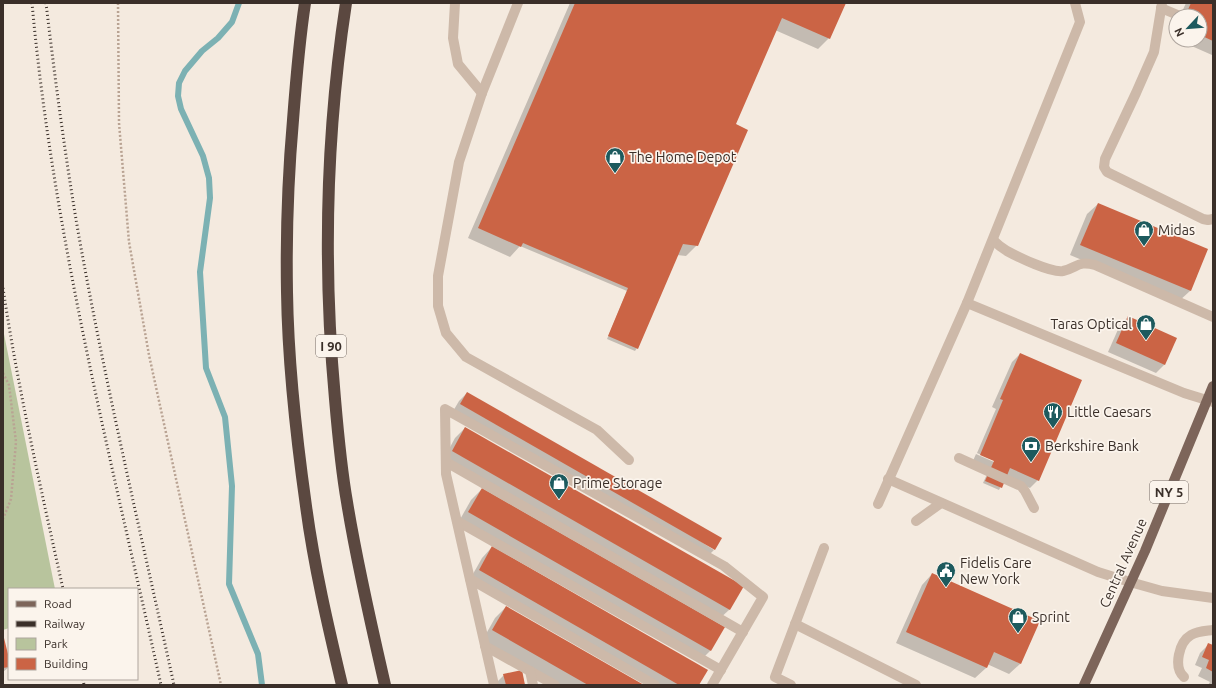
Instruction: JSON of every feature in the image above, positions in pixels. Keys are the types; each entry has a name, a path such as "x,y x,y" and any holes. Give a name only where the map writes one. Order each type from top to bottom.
{"highway":[{"path":"305,3 296,81 287,223 287,294 290,366 306,507 319,578 342,685"},
{"name":"I 90","path":"346,3 336,84 330,178 328,293 331,347 338,432 347,501 360,570 385,685"}],"main road":[{"name":"Central Avenue","path":"1084,685 1145,551 1210,401 1213,386"}],"lane":[{"path":"455,3 452,38 458,64 482,93"},
{"path":"518,3 482,93 459,162 438,276 438,306 446,333 466,357 597,430 629,460"},
{"path":"878,504 967,303 1080,22 1075,3"},
{"path":"1161,5 1154,52 1105,159 1104,167 1107,172 1204,219 1213,219"},
{"path":"993,240 1006,251 1053,271 1063,271 1081,263 1095,265 1213,317"},
{"path":"967,303 1184,393 1210,401"},
{"path":"494,685 446,474 445,409 724,566 763,597 712,685"},
{"path":"959,458 1021,486 1034,508"},
{"path":"446,462 743,632"},
{"path":"888,479 1098,572 1162,591 1213,598"},
{"path":"916,521 940,503"},
{"path":"457,520 721,670"},
{"path":"791,685 775,677 824,548"},
{"path":"470,579 655,685"},
{"path":"795,624 916,685"},
{"path":"1184,677 1179,670 1178,664 1184,641 1196,633 1213,630"},
{"path":"486,646 555,685"},
{"path":"530,671 533,685"}],"path":[{"path":"118,3 118,123 129,242 149,355 221,685"},
{"path":"3,373 9,385 16,442 11,499 3,519"}],"green space":[{"path":"3,329 55,588 8,588 8,628 3,630"}],"building":[{"name":"The Home Depot","path":"575,3 846,3 830,39 782,18 736,124 748,130 698,246 683,244 638,349 608,336 628,288 523,243 521,247 478,228"},
{"path":"1191,3 1213,3 1213,41 1208,39 1208,8 1189,8"},
{"name":"Midas","path":"1098,203 1208,249 1191,291 1080,245"},
{"name":"Taras Optical","path":"1128,316 1177,338 1165,365 1116,343"},
{"path":"1020,353 1082,380 1039,481 1010,468 1002,488 985,481 994,461 980,455 1003,400 1000,399"},
{"path":"467,392 722,538 715,550 460,404"},
{"path":"465,427 744,586 730,610 452,451"},
{"path":"482,488 725,627 711,651 468,512"},
{"path":"492,546 708,670 699,685 679,685 479,570"},
{"path":"932,573 1040,621 1021,664 994,652 987,668 906,632"},
{"path":"506,606 644,685 588,685 492,630"},
{"path":"3,634 8,654 8,667 3,668"},
{"path":"1208,643 1213,645 1213,672 1206,668 1209,660 1202,657"},
{"path":"522,670 525,685 506,685 503,674"}],"waterway":[{"path":"239,3 232,22 218,38 202,51 185,71 179,83 178,96 181,109 203,156 209,178 210,198 200,272 206,368 225,417 232,486 229,584 258,654 262,685"}],"railway":[{"path":"32,3 54,175 69,261 104,431 161,685"},
{"path":"46,3 78,231 100,345 174,685"},
{"path":"3,288 23,401 63,588"},
{"path":"83,680 84,685"}],"place":[{"name":"The Home Depot","path":"615,174"},
{"name":"Midas","path":"1144,247"},
{"name":"Taras Optical","path":"1146,341"},
{"name":"Little Caesars","path":"1053,429"},
{"name":"Berkshire Bank","path":"1031,463"},
{"name":"Prime Storage","path":"559,500"},
{"name":"Fidelis Care New York","path":"946,588"},
{"name":"Sprint","path":"1018,634"}]}
